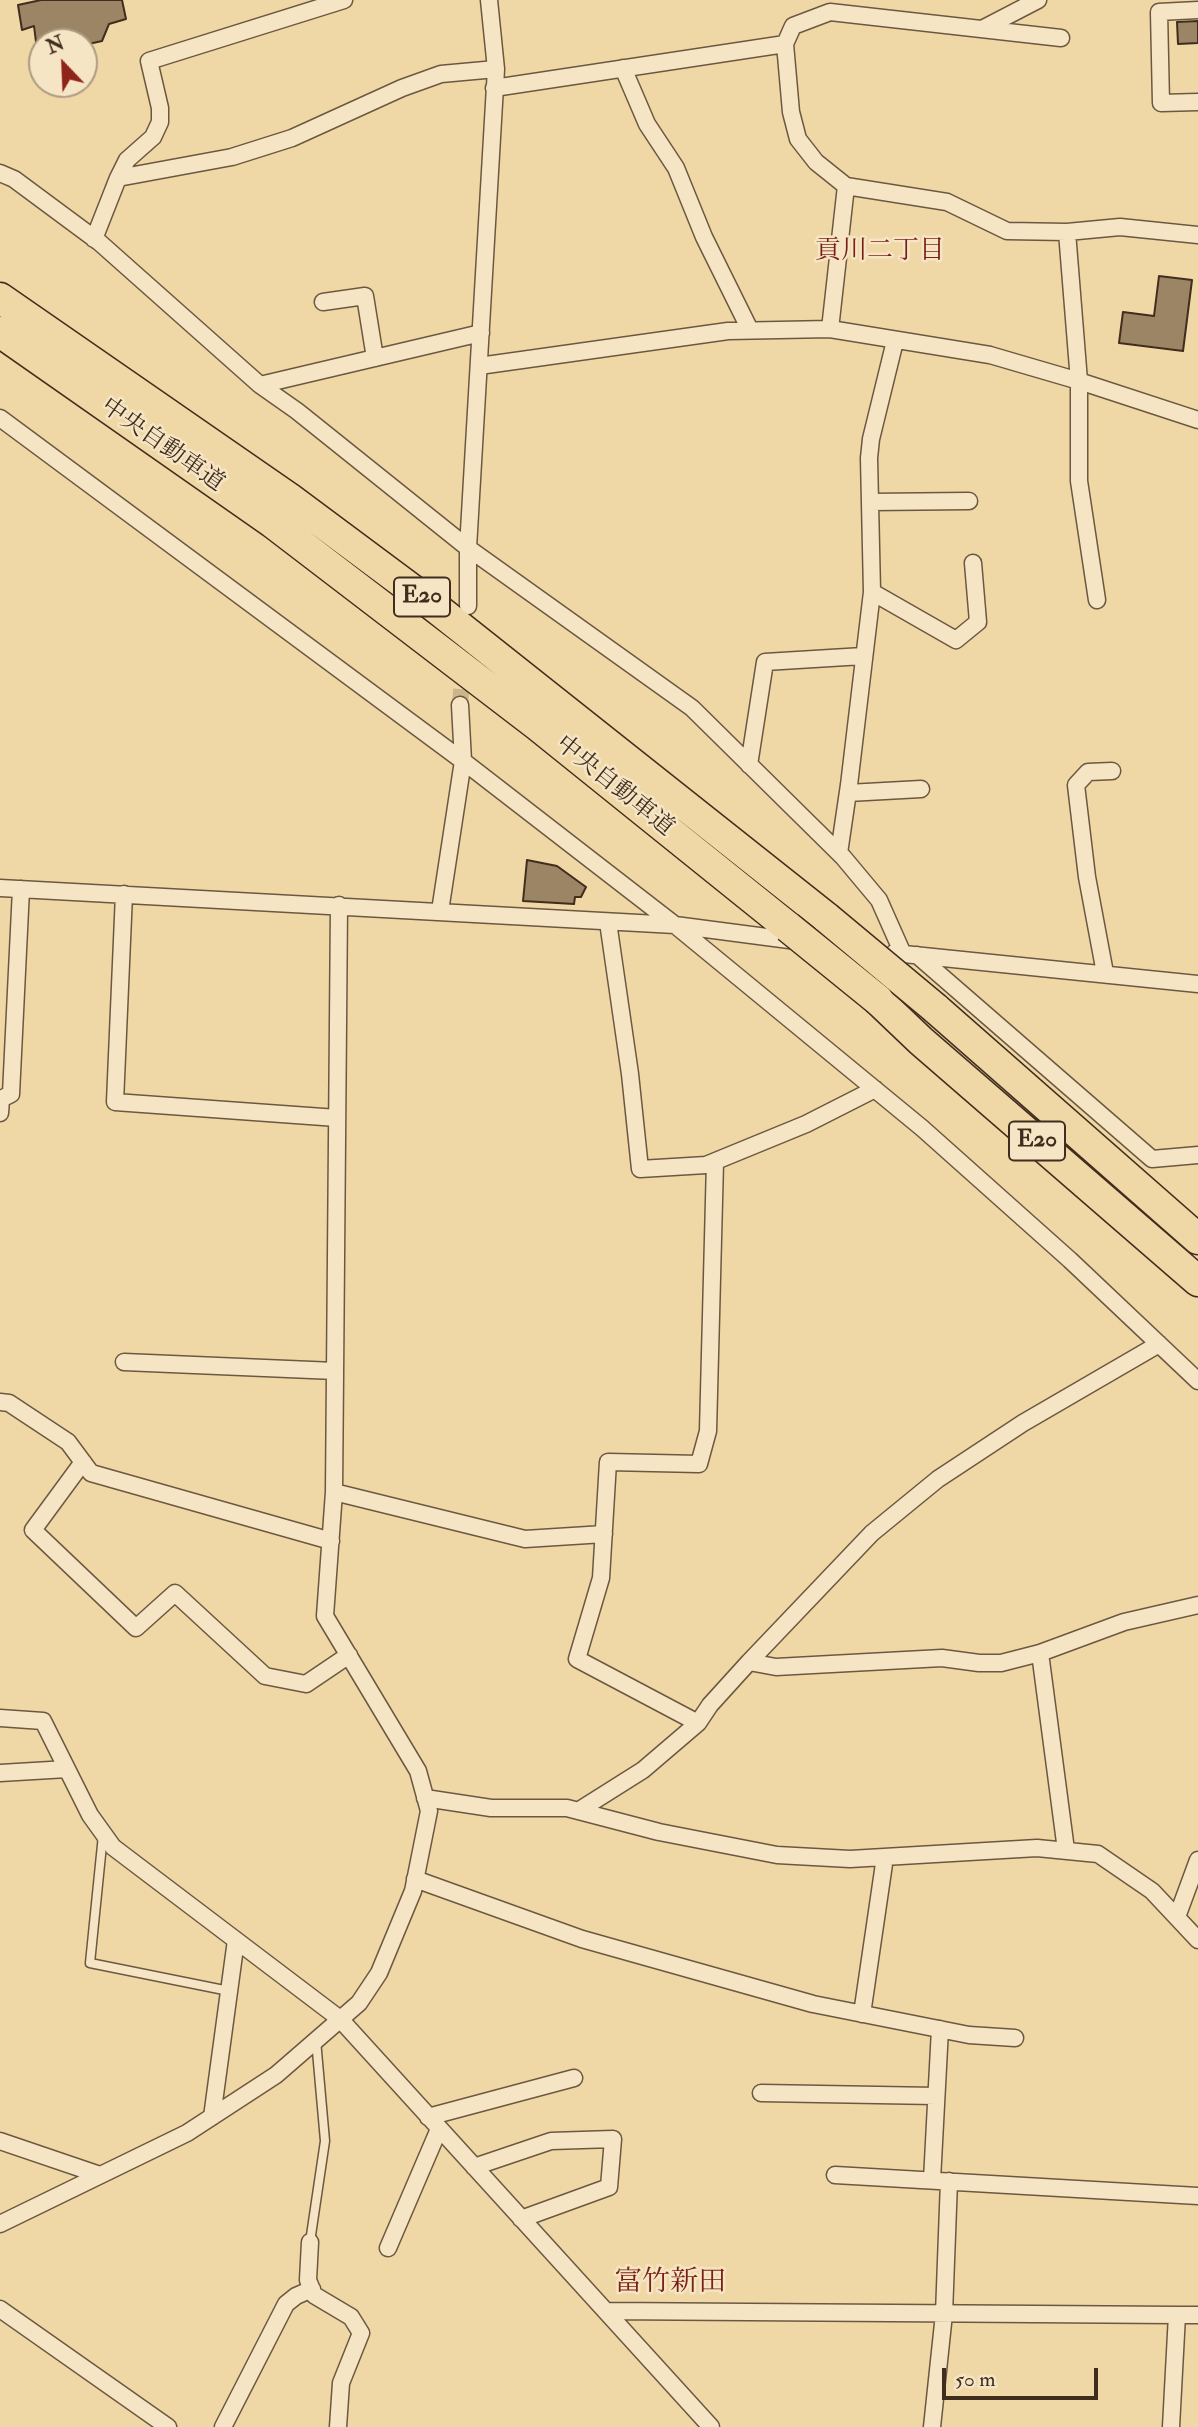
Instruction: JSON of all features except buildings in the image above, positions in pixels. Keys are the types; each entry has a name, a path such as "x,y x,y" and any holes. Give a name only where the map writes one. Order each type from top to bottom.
{"highway":[{"name":"中央自動車道","path":"0,298 289,498 558,703 827,918 1198,1239"},
{"name":"中央自動車道","path":"0,332 273,523 537,725 878,1000 921,1041 1198,1281"}],"street":[{"path":"94,239 127,160 153,137 160,122 160,108 149,61 344,0"},
{"path":"468,606 468,548 496,69 489,0"},
{"path":"982,29 1038,0"},
{"path":"1061,38 829,6 793,26 785,44 791,112 798,139 816,162 846,186 947,202 1007,231 1067,232 1120,227 1198,235"},
{"path":"1198,10 1159,12 1161,103 1198,102"},
{"path":"494,88 785,44"},
{"path":"623,68 647,124 676,169 704,237 750,330"},
{"path":"118,178 232,157 292,138 402,88 441,74 496,69"},
{"path":"0,173 13,179 94,239 260,385 297,411 468,548 692,708 839,853 879,900 910,955 1152,1159 1198,1155"},
{"path":"830,329 846,186"},
{"path":"1067,232 1079,381 1079,481 1097,600"},
{"path":"323,302 365,296 375,358"},
{"path":"479,366 750,330 830,329 990,355 1198,420"},
{"path":"260,385 481,332"},
{"path":"839,853 872,592 869,458 871,439 895,341"},
{"path":"0,418 463,761 675,925 922,1128 1070,1260 1198,1381"},
{"path":"870,502 969,501"},
{"path":"872,592 956,640 978,622 973,563"},
{"path":"749,765 765,662 863,656"},
{"path":"440,911 463,761 460,705"},
{"path":"1105,973 1087,877 1076,785 1088,772 1112,771"},
{"path":"848,793 921,789"},
{"path":"0,888 675,925 977,963 1105,973 1198,984"},
{"path":"0,1113 1,1099 10,1094 21,889"},
{"path":"124,894 115,1102 337,1118"},
{"path":"0,2224 187,2133 276,2076 359,2003 379,1973 395,1939 415,1879 429,1811 418,1771 326,1616 334,1492 339,905"},
{"path":"608,922 630,1074 640,1169 706,1165 715,1162 806,1124 875,1089"},
{"path":"698,1723 577,1658 601,1577 608,1462 699,1464 708,1431 715,1162"},
{"path":"578,1811 643,1770 698,1723 710,1705 749,1662 872,1533 937,1479 1023,1423 1159,1344"},
{"path":"124,1362 335,1371"},
{"path":"0,1402 9,1403 68,1442 91,1473 331,1541"},
{"path":"83,1462 33,1530 136,1629 175,1593 265,1676 306,1684 349,1655"},
{"path":"334,1492 525,1539 604,1534"},
{"path":"749,1662 776,1667 942,1658 1001,1663 1040,1653 1124,1622 1198,1605"},
{"path":"1040,1653 1066,1850"},
{"path":"0,1718 43,1721 90,1815 113,1847 340,2020 711,2427"},
{"path":"0,1773 67,1769"},
{"path":"425,1798 491,1808 567,1808 659,1832 777,1855 850,1859 1037,1848 1098,1854 1152,1891 1198,1940"},
{"path":"862,2014 886,1857"},
{"path":"1177,1917 1198,1860"},
{"path":"415,1879 582,1939 813,2004 969,2035 1015,2038"},
{"path":"212,2117 236,1940"},
{"path":"932,2180 940,2029"},
{"path":"434,2123 574,2078"},
{"path":"761,2093 936,2096"},
{"path":"388,2248 434,2123"},
{"path":"474,2167 551,2141 613,2139 609,2187 521,2219"},
{"path":"0,2141 100,2175"},
{"path":"835,2175 1198,2196"},
{"path":"932,2427 944,2314 950,2181"},
{"path":"310,2242 309,2280 313,2295 351,2317 362,2333 341,2384 338,2427"},
{"path":"223,2427 286,2304 312,2289"},
{"path":"0,2309 168,2427"},
{"path":"606,2311 1198,2315"},
{"path":"1171,2427 1177,2315"}],"lane":[{"path":"103,1833 90,1963 229,1991"},
{"path":"310,2242 325,2141 316,2040"}],"tunnel":[{"path":"460,705 463,666"}],"district":[{"name":"貢川二丁目","path":"880,252"},
{"name":"富竹新田","path":"670,2284"}]}
